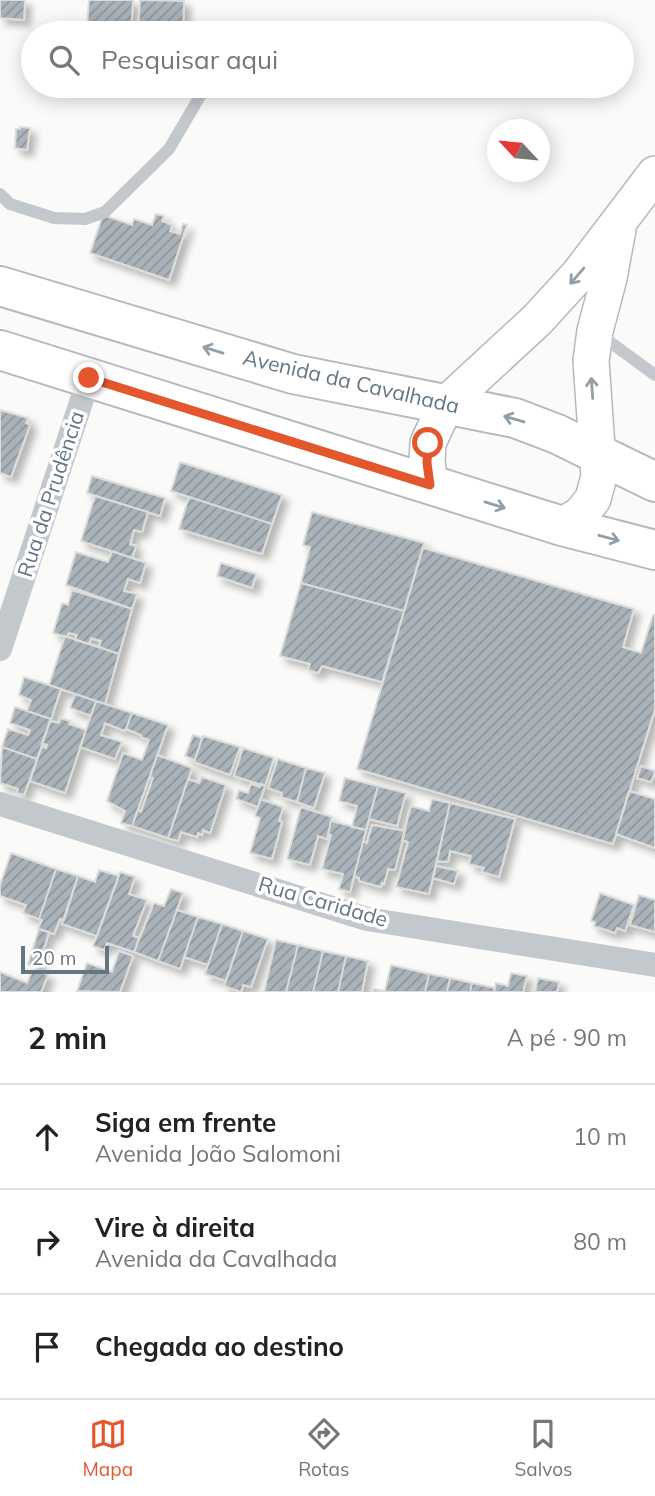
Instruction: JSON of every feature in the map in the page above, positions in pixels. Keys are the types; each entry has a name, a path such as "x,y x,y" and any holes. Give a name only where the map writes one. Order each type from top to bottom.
{"main road":[{"path":"430,485 428,443 446,404 537,320 579,274 655,174"},
{"path":"562,526 581,514 593,499 599,476 591,361 619,222"},
{"name":"Avenida da Cavalhada","path":"0,286 293,374 515,418 557,434 655,482"},
{"path":"0,350 562,526 655,550"}],"street":[{"name":"Rua da Prudência","path":"0,649 89,378"},
{"name":"Rua Caridade","path":"0,804 368,919 655,965"}],"lane":[{"path":"0,194 10,204 54,218 85,219 105,212 169,149 199,98"},
{"path":"595,331 655,375"}],"building":[{"path":"0,0 25,0 24,20 0,18"},
{"path":"89,0 133,0 132,21 87,21"},
{"path":"140,0 184,1 183,21 139,21"},
{"path":"30,128 27,150 15,148 16,129"},
{"path":"156,214 164,216 162,221 172,225 170,231 180,234 183,224 187,225 169,280 90,253 103,215 132,225 134,219 152,225"},
{"path":"0,410 28,418 26,423 30,425 11,477 0,473"},
{"path":"180,462 282,495 272,524 171,491"},
{"path":"92,476 165,498 160,516 87,493"},
{"path":"95,496 148,512 142,532 134,530 130,544 136,546 132,558 81,541"},
{"path":"189,497 272,524 262,554 179,529"},
{"path":"312,512 424,543 404,611 301,583 310,547 303,545"},
{"path":"423,548 634,609 623,647 641,653 655,615 655,709 613,844 357,769"},
{"path":"112,551 146,563 140,583 128,579 124,591 137,594 132,609 66,585 76,552 108,562"},
{"path":"221,563 256,574 252,588 217,576"},
{"path":"301,583 404,611 382,682 322,666 318,673 308,670 310,664 280,656"},
{"path":"72,590 132,609 119,654 99,647 101,641 91,638 89,644 75,640 77,635 69,633 67,637 53,633 62,603 68,605"},
{"path":"65,636 119,654 105,704 49,685"},
{"path":"24,677 61,689 51,719 27,711 31,700 19,695"},
{"path":"75,694 96,701 91,716 70,708"},
{"path":"96,701 132,713 125,731 105,723 101,735 122,742 115,759 80,747"},
{"path":"15,707 51,719 37,759 2,747 8,729 28,735 30,730 10,723"},
{"path":"132,713 168,725 132,826 121,823 125,811 107,801 123,753 142,760 149,740 126,729"},
{"path":"60,718 86,730 65,793 30,781 42,746 46,748 47,745 42,743 50,721 59,723"},
{"path":"193,735 202,738 195,760 185,756"},
{"path":"203,736 240,747 230,775 194,762"},
{"path":"2,747 37,759 24,795 17,793 18,789 0,783"},
{"path":"243,748 274,758 265,786 234,776"},
{"path":"157,755 192,768 168,838 132,826 138,810 141,812 153,778 150,777"},
{"path":"278,759 306,768 297,802 281,797 282,793 268,788"},
{"path":"641,766 655,771 651,782 637,778"},
{"path":"306,768 325,773 314,808 297,802"},
{"path":"202,777 226,785 210,833 203,830 202,835 198,833 197,837 181,832 178,841 168,838 188,779 199,783"},
{"path":"345,778 378,786 366,830 352,827 357,806 339,801"},
{"path":"251,784 265,786 258,807 236,799 239,790 248,793"},
{"path":"378,786 406,793 397,826 369,819"},
{"path":"629,791 655,799 655,848 616,834"},
{"path":"260,799 283,807 279,821 282,822 272,859 250,853 260,818 255,816"},
{"path":"432,799 450,803 429,894 396,887 408,842 402,840 411,806 429,811"},
{"path":"450,803 515,819 499,877 482,872 484,868 469,864 471,856 450,851 448,862 437,861"},
{"path":"301,807 332,817 327,839 318,836 310,865 287,859"},
{"path":"331,821 366,830 350,892 339,889 343,874 322,869 331,835 328,834"},
{"path":"372,825 405,831 395,870 388,869 381,887 359,881 359,878 354,876 363,842 367,843"},
{"path":"11,853 56,869 39,919 23,913 26,905 0,896 0,885"},
{"path":"436,866 458,871 454,884 433,878"},
{"path":"56,869 78,876 64,920 60,919 54,934 38,929"},
{"path":"99,870 119,876 97,936 62,924 78,876 95,882"},
{"path":"120,872 135,877 129,894 147,900 133,936 139,938 134,952 107,943 104,950 93,946"},
{"path":"171,889 183,893 158,961 134,952 154,903 164,906"},
{"path":"600,893 634,905 625,931 617,928 615,933 594,926 595,922 591,921"},
{"path":"639,895 655,900 655,932 630,925"},
{"path":"177,910 198,917 180,969 158,961"},
{"path":"198,917 222,924 208,965 184,957"},
{"path":"222,924 243,931 226,981 205,974"},
{"path":"39,929 49,932 38,967 28,964"},
{"path":"243,931 268,939 251,987 243,985 241,992 224,986"},
{"path":"276,940 298,945 286,992 264,992"},
{"path":"298,945 323,951 313,992 286,992"},
{"path":"119,951 133,956 120,992 77,991 87,963 112,972"},
{"path":"323,951 346,956 338,992 313,992"},
{"path":"346,956 368,961 362,992 338,992"},
{"path":"391,965 429,974 425,992 373,992 374,989 385,991"},
{"path":"33,969 48,975 41,992 0,992 0,972 27,983"},
{"path":"511,973 527,976 523,992 494,992 496,983 508,986"},
{"path":"429,974 450,978 447,992 425,992"},
{"path":"450,978 472,983 470,992 447,992"},
{"path":"538,978 559,982 557,992 535,992"},
{"path":"472,983 495,988 494,992 470,992"}],"route":[{"path":"89,378 430,485 428,443"}]}
